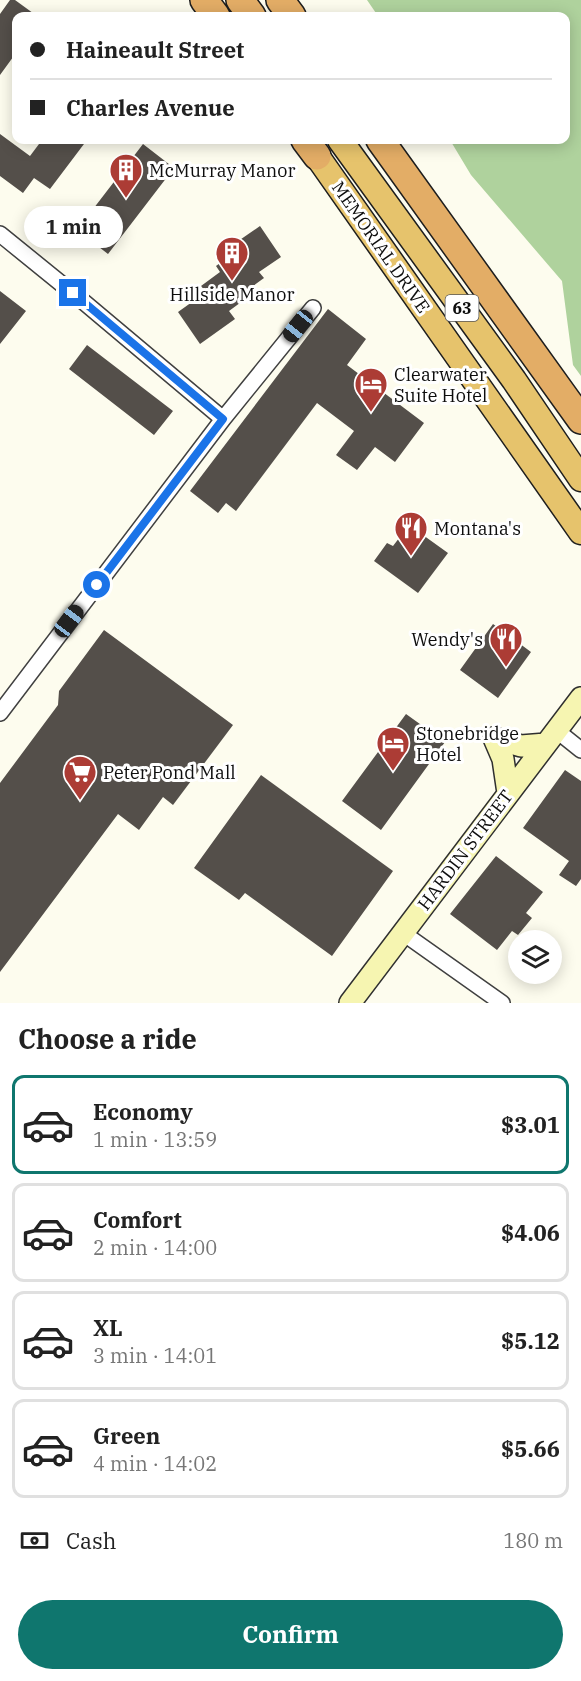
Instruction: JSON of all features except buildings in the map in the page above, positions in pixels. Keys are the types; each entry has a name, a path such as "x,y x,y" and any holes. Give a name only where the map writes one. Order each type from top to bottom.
{"highway":[{"name":"MEMORIAL DRIVE","path":"343,144 514,380 581,478"},
{"path":"383,144 581,420"},
{"name":"MEMORIAL DRIVE","path":"311,148 581,532"}],"main road":[{"name":"HARDIN STREET","path":"350,1003 581,698"},
{"path":"508,793 502,759 495,738 521,746 551,737"}],"street":[{"path":"0,234 223,419"},
{"path":"0,713 223,419 313,308"},
{"path":"551,737 581,750"},
{"path":"403,933 502,1003"}],"green space":[{"path":"367,0 581,0 581,376 573,365 562,281 471,175 452,144 570,144 570,12 375,12"}],"place":[{"name":"McMurray Manor","path":"126,199"},
{"name":"Hillside Manor","path":"232,282"},
{"name":"Clearwater Suite Hotel","path":"371,413"},
{"name":"Montana's","path":"411,557"},
{"name":"Wendy's","path":"506,668"},
{"name":"Stonebridge Hotel","path":"393,772"},
{"name":"Peter Pond Mall","path":"80,801"}],"route":[{"path":"73,293 223,419 97,585"}]}
